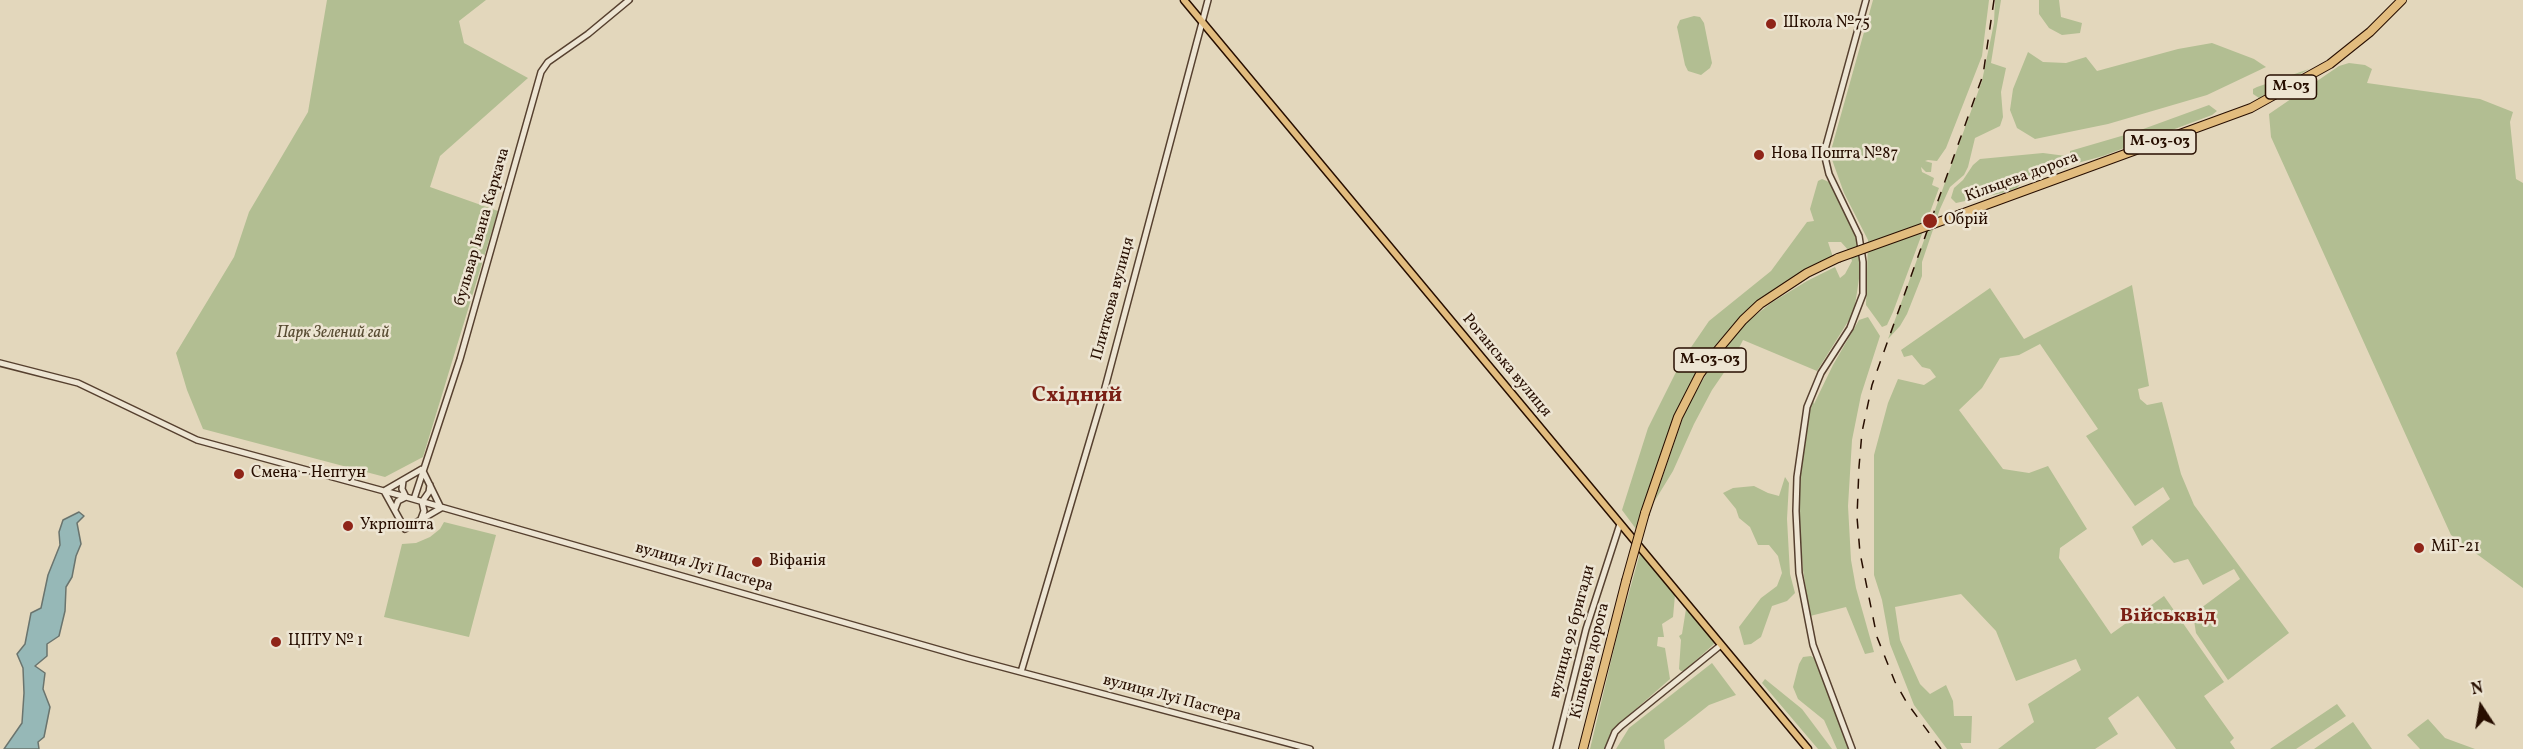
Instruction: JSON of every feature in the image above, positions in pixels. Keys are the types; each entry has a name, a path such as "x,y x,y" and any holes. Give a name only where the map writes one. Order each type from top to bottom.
{"highway":[{"name":"Кільцева дорога","path":"1583,749 1645,513 1678,417 1700,374 1712,357 1743,320 1760,304 1779,290 1838,258 2251,108 2330,64 2370,32 2403,0"}],"main road":[{"name":"Роганська вулиця","path":"1184,0 1808,749"}],"street":[{"name":"бульвар Івана Каркача","path":"414,499 460,359 541,72 548,62 588,34 629,0"},
{"name":"Плиткова вулиця","path":"1021,672 1102,399 1208,0"},
{"path":"1852,749 1813,645 1799,573 1797,477 1807,407 1821,373 1856,314 1863,294 1864,280 1859,236 1829,174 1824,153 1866,0"},
{"name":"вулиця Луї Пастера","path":"0,363 69,380 197,440 414,499 1021,672 1310,749"},
{"path":"423,469 441,508 405,529 384,491 423,469"},
{"path":"395,511 398,501 406,497 402,489 404,480"},
{"path":"421,519 424,511 422,502 429,492 430,483"},
{"name":"вулиця 92 бригади","path":"1556,749 1586,629 1620,524"},
{"path":"1608,749 1615,732 1621,726 1721,645"}],"green space":[{"name":"Парк Зелений гай","path":"327,0 486,0 459,21 464,43 528,78 440,156 430,187 498,211 423,457 385,477 203,429 187,390 176,353 234,257 249,212 308,112"},
{"path":"1873,0 1989,0 1982,56 1946,148 1937,161 1925,161 1932,163 1931,172 1926,172 1921,167 1922,172 1934,178 1932,185 1939,188 1893,312 1887,325 1882,327 1866,305 1868,240 1844,193 1830,154"},
{"path":"1995,0 2001,0 1991,63 2006,68 2001,92 2003,117 2000,126 1975,138 1968,167 1964,175 1950,187 1940,209 1922,262 1922,276 1907,314 1888,339 1982,81 1994,23"},
{"path":"2039,0 2059,0 2061,17 2082,23 2080,33 2062,35 2049,28 2039,14"},
{"path":"1694,16 1700,17 1704,23 1712,63 1710,68 1701,75 1688,71 1685,65 1677,27 1680,20"},
{"path":"2212,43 2254,59 2266,67 2207,95 2108,124 2035,139 2017,128 2010,110 2013,89 2028,52 2043,62 2066,63 2086,57 2097,71 2178,49"},
{"path":"2349,63 2365,65 2372,69 2367,83 2480,99 2513,112 2510,122 2516,179 2523,183 2523,588 2451,535 2271,137 2269,114 2339,66"},
{"path":"2309,69 2259,98 2253,94 2253,89 2257,87"},
{"path":"2209,105 2217,111 2212,115 2103,156 2074,164 2070,157 2070,151 2135,132"},
{"path":"2043,153 2066,156 2069,164 2067,168 2025,178 2017,188 2002,193 1956,203 1951,198 1954,188 1980,159"},
{"path":"1822,179 1829,182 1858,238 1860,272 1854,312 1817,371 1743,340 1734,358 1712,390 1673,471 1654,502 1686,409 1727,344 1747,322 1771,303 1807,281 1835,267 1840,278 1852,261 1849,251 1841,242 1828,242 1833,257 1751,309 1727,332 1711,350 1674,416 1636,529 1622,510 1648,428 1681,362 1709,321 1771,271 1807,222 1814,221 1810,209 1818,181"},
{"path":"2132,285 2149,386 2138,389 2140,399 2147,405 2162,402 2181,474 2194,505 2289,633 2228,680 2196,633 2193,614 2240,579 2234,569 2203,585 2188,559 2174,563 2152,539 2142,546 2132,527 2170,499 2163,487 2135,506 2086,436 2098,429 2040,344 2019,355 2000,358 1982,388 1959,410 2003,469 2029,473 2048,466 2087,529 2060,548 2059,558 2111,634 2164,596 2224,682 2204,696 2234,738 2230,742 2235,749 2176,749 2138,696 2108,718 2118,734 2095,749 1998,749 2034,722 2028,704 2081,670 2076,659 2016,681 1996,631 1961,594 1895,607 1900,640 1920,684 1930,694 1946,685 1953,701 1954,716 1972,716 1971,743 1960,743 1963,749 1947,749 1914,705 1890,644 1882,600 1874,575 1874,455 1888,403 1898,379 1924,385 1936,377 1930,369 1922,367 1912,355 1904,357 1901,350 1990,288 2024,339"},
{"path":"1868,317 1880,336 1861,395 1852,440 1848,506 1851,560 1856,588 1874,652 1865,654 1846,607 1810,616 1803,570 1798,503 1799,470 1808,407 1813,391 1814,404 1859,320"},
{"path":"1785,477 1789,483 1787,519 1790,574 1795,593 1787,601 1772,606 1761,637 1751,644 1744,645 1739,627 1761,598 1777,586 1782,573 1778,556 1769,545 1758,545 1750,527 1739,518 1736,509 1723,493 1733,488 1754,486 1779,496"},
{"path":"444,522 496,535 469,637 384,617 402,544 416,543 430,537 440,529"},
{"path":"1640,553 1675,595 1673,617 1662,624 1664,637 1658,637 1657,646 1665,648 1670,679 1612,730 1607,749 1590,749 1618,632"},
{"path":"1686,609 1714,644 1684,671 1681,671 1679,669 1681,640 1679,636 1682,634"},
{"path":"1803,657 1814,658 1849,749 1837,749 1824,720 1798,699 1793,687"},
{"path":"1712,663 1736,695 1709,705 1664,740 1665,749 1616,749 1629,728"},
{"path":"1765,679 1802,709 1832,749 1818,749 1762,683"},
{"path":"2337,704 2346,716 2296,749 2270,749"},
{"path":"2428,719 2445,738 2475,749 2420,749 2407,735"},
{"path":"2353,722 2372,749 2314,749 2350,724"}],"water":[{"path":"79,512 84,516 77,523 81,544 72,577 66,587 65,611 59,636 47,644 47,656 35,666 45,673 43,689 50,707 44,737 38,742 39,749 4,749 22,723 23,668 17,654 25,644 31,613 41,608 48,575 60,545 59,532 63,520"}],"railway":[{"path":"1941,749 1907,703 1895,682 1877,637 1860,553 1857,517 1859,467 1862,432 1872,385 1983,75 1994,0"}],"place":[{"name":"Школа №75","path":"1771,24"},
{"name":"Нова Пошта №87","path":"1759,155"},
{"name":"Обрій","path":"1930,221"},
{"name":"Смена - Нептун","path":"239,474"},
{"name":"Укрпошта","path":"348,526"},
{"name":"МіГ-21","path":"2419,548"},
{"name":"Віфанія","path":"757,562"},
{"name":"ЦПТУ № 1","path":"276,642"}],"district":[{"name":"Східний","path":"1077,397"},
{"name":"Військвід","path":"2168,617"}]}
